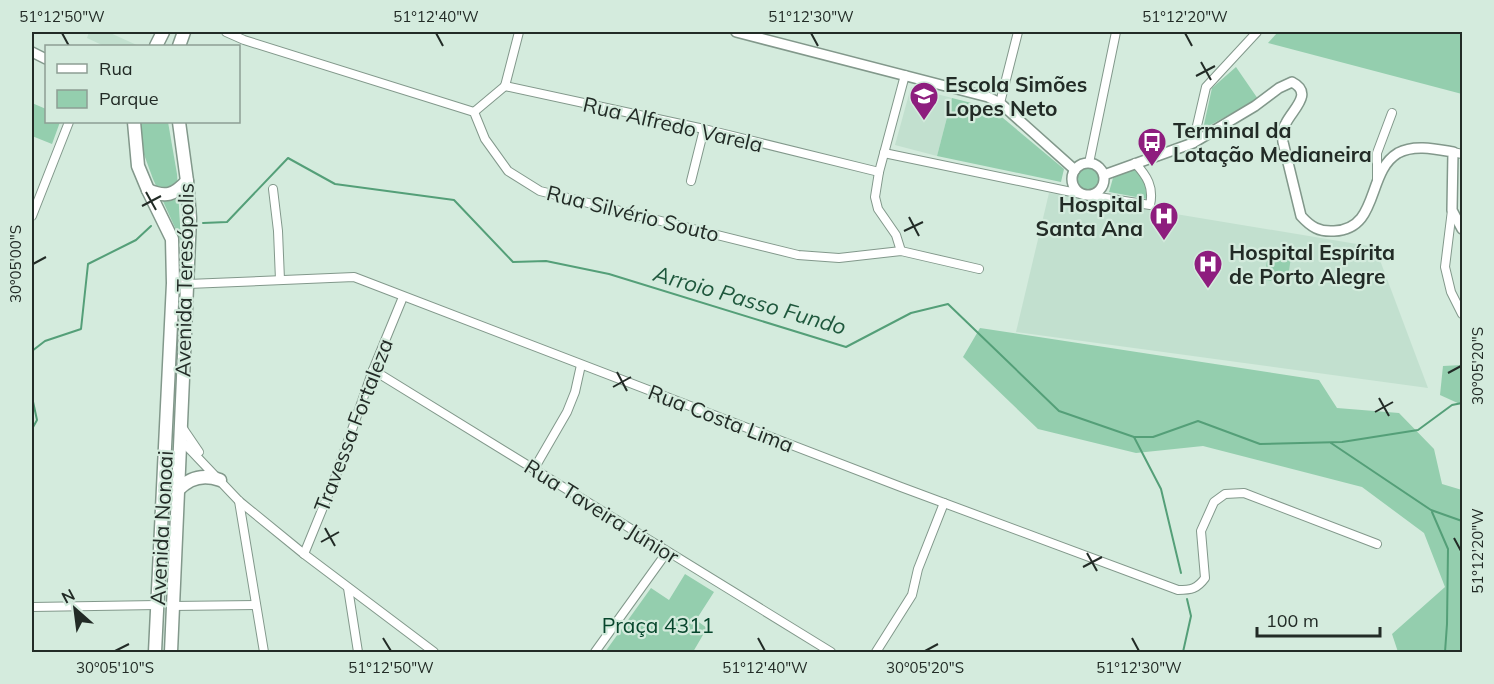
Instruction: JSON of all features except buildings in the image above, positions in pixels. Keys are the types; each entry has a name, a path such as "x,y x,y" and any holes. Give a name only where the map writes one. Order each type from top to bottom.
{"main road":[{"name":"Avenida Teresópolis","path":"134,123 138,166 172,239 173,283 167,405"},
{"name":"Avenida Teresópolis","path":"179,123 190,218 180,439"},
{"path":"148,190 159,195 170,195 177,192 187,181"},
{"path":"167,405 172,413 173,431 180,439"},
{"name":"Avenida Nonoai","path":"155,652 167,405"},
{"name":"Avenida Nonoai","path":"171,652 180,439"},
{"path":"178,490 194,478 207,476 220,480"}],"street":[{"path":"226,32 244,40 474,112 505,86 519,32"},
{"path":"736,32 988,97 1000,103 1075,170"},
{"path":"781,42 784,32"},
{"path":"1000,103 1018,32"},
{"path":"1089,163 1116,32"},
{"path":"1193,144 1206,87 1257,32"},
{"path":"901,251 896,235 878,209 875,197 879,172 905,75"},
{"path":"1104,175 1193,144 1255,106 1279,88 1292,82 1301,89 1303,95 1282,131 1283,142 1301,216 1307,223 1323,232 1342,231 1355,225 1371,202 1377,180 1386,164 1398,153 1413,148 1458,153 1445,267 1451,292 1462,314"},
{"name":"Rua Alfredo Varela","path":"505,86 704,129 879,172"},
{"name":"Rua Silvério Souto","path":"474,112 485,139 508,171 540,191 798,255 839,258 901,251 979,270"},
{"path":"1377,180 1377,153 1392,113"},
{"path":"32,216 69,123"},
{"path":"691,181 704,129"},
{"path":"884,153 1086,195 1150,205 1152,194 1150,183 1134,163"},
{"path":"1089,163 1098,166 1104,175 1100,190 1086,195 1073,185 1073,175 1075,170 1083,164 1089,163"},
{"path":"273,189 280,280"},
{"path":"1452,210 1462,229"},
{"name":"Rua Costa Lima","path":"188,284 354,277 1178,590 1191,590 1199,586 1205,578 1201,531 1214,502 1225,494 1244,493 1377,544"},
{"name":"Travessa Fortaleza","path":"304,554 336,478 373,370 403,297"},
{"path":"534,469 567,412 575,392 581,364"},
{"name":"Rua Taveira Júnior","path":"373,370 831,652"},
{"path":"181,426 210,468 239,501 304,554 434,652"},
{"path":"180,439 210,468"},
{"path":"239,501 264,652"},
{"path":"876,652 912,595 918,569 944,503"},
{"path":"595,652 667,552"},
{"path":"348,588 358,652"},
{"path":"172,606 256,605"},
{"path":"32,607 157,606"}],"shaded area":[{"path":"89,32 108,32 137,45 102,45 87,38"},
{"name":"Escola Simões Lopes Neto","path":"911,87 952,98 937,156 895,145"},
{"name":"Hospital Espírita de Porto Alegre","path":"1049,193 1375,247 1428,388 1016,332"}],"green space":[{"path":"1278,32 1462,32 1462,94 1268,43"},
{"path":"1236,67 1258,99 1203,129 1212,88"},
{"path":"952,98 991,108 1064,169 1061,182 937,156"},
{"path":"32,103 45,109 45,123 60,123 52,144 32,136"},
{"path":"141,123 168,123 177,174 181,241 153,179 142,149"},
{"path":"1088,166 1097,170 1101,179 1097,188 1088,192 1079,188 1075,179 1079,170"},
{"path":"1134,169 1145,182 1147,199 1109,192 1113,178"},
{"path":"1269,248 1292,251 1287,283 1264,280"},
{"path":"980,328 1319,380 1337,408 1399,413 1434,449 1442,484 1462,490 1462,652 1398,652 1392,634 1445,587 1424,533 1362,487 1203,446 1136,453 1038,429 963,357"},
{"path":"1462,365 1462,405 1440,395 1443,366"},
{"name":"Praça 4311","path":"685,574 714,592 696,620 707,628 693,652 605,652 651,588 669,600"}],"waterway":[{"name":"Arroio Passo Fundo","path":"203,223 227,222 288,158 335,184 454,200 513,262 546,261 609,274 846,347 911,313 948,304 1059,411 1134,437 1153,437 1198,421 1260,444 1342,442 1418,430 1452,405 1462,403"},
{"name":"Arroio Passo Fundo","path":"32,351 45,341 81,329 88,264 136,240 151,226"},
{"name":"Arroio Passo Fundo","path":"32,397 37,420 32,429"},
{"path":"1134,437 1161,489 1181,573"},
{"path":"1331,443 1431,510 1462,521"},
{"path":"1432,512 1448,549 1445,652"},
{"path":"1183,652 1191,616 1187,599"}],"place":[{"name":"Escola Simões Lopes Neto","path":"924,122"},
{"name":"Terminal da Lotação Medianeira","path":"1152,168"},
{"name":"Hospital Santa Ana","path":"1164,242"},
{"name":"Hospital Espírita de Porto Alegre","path":"1208,290"}]}
